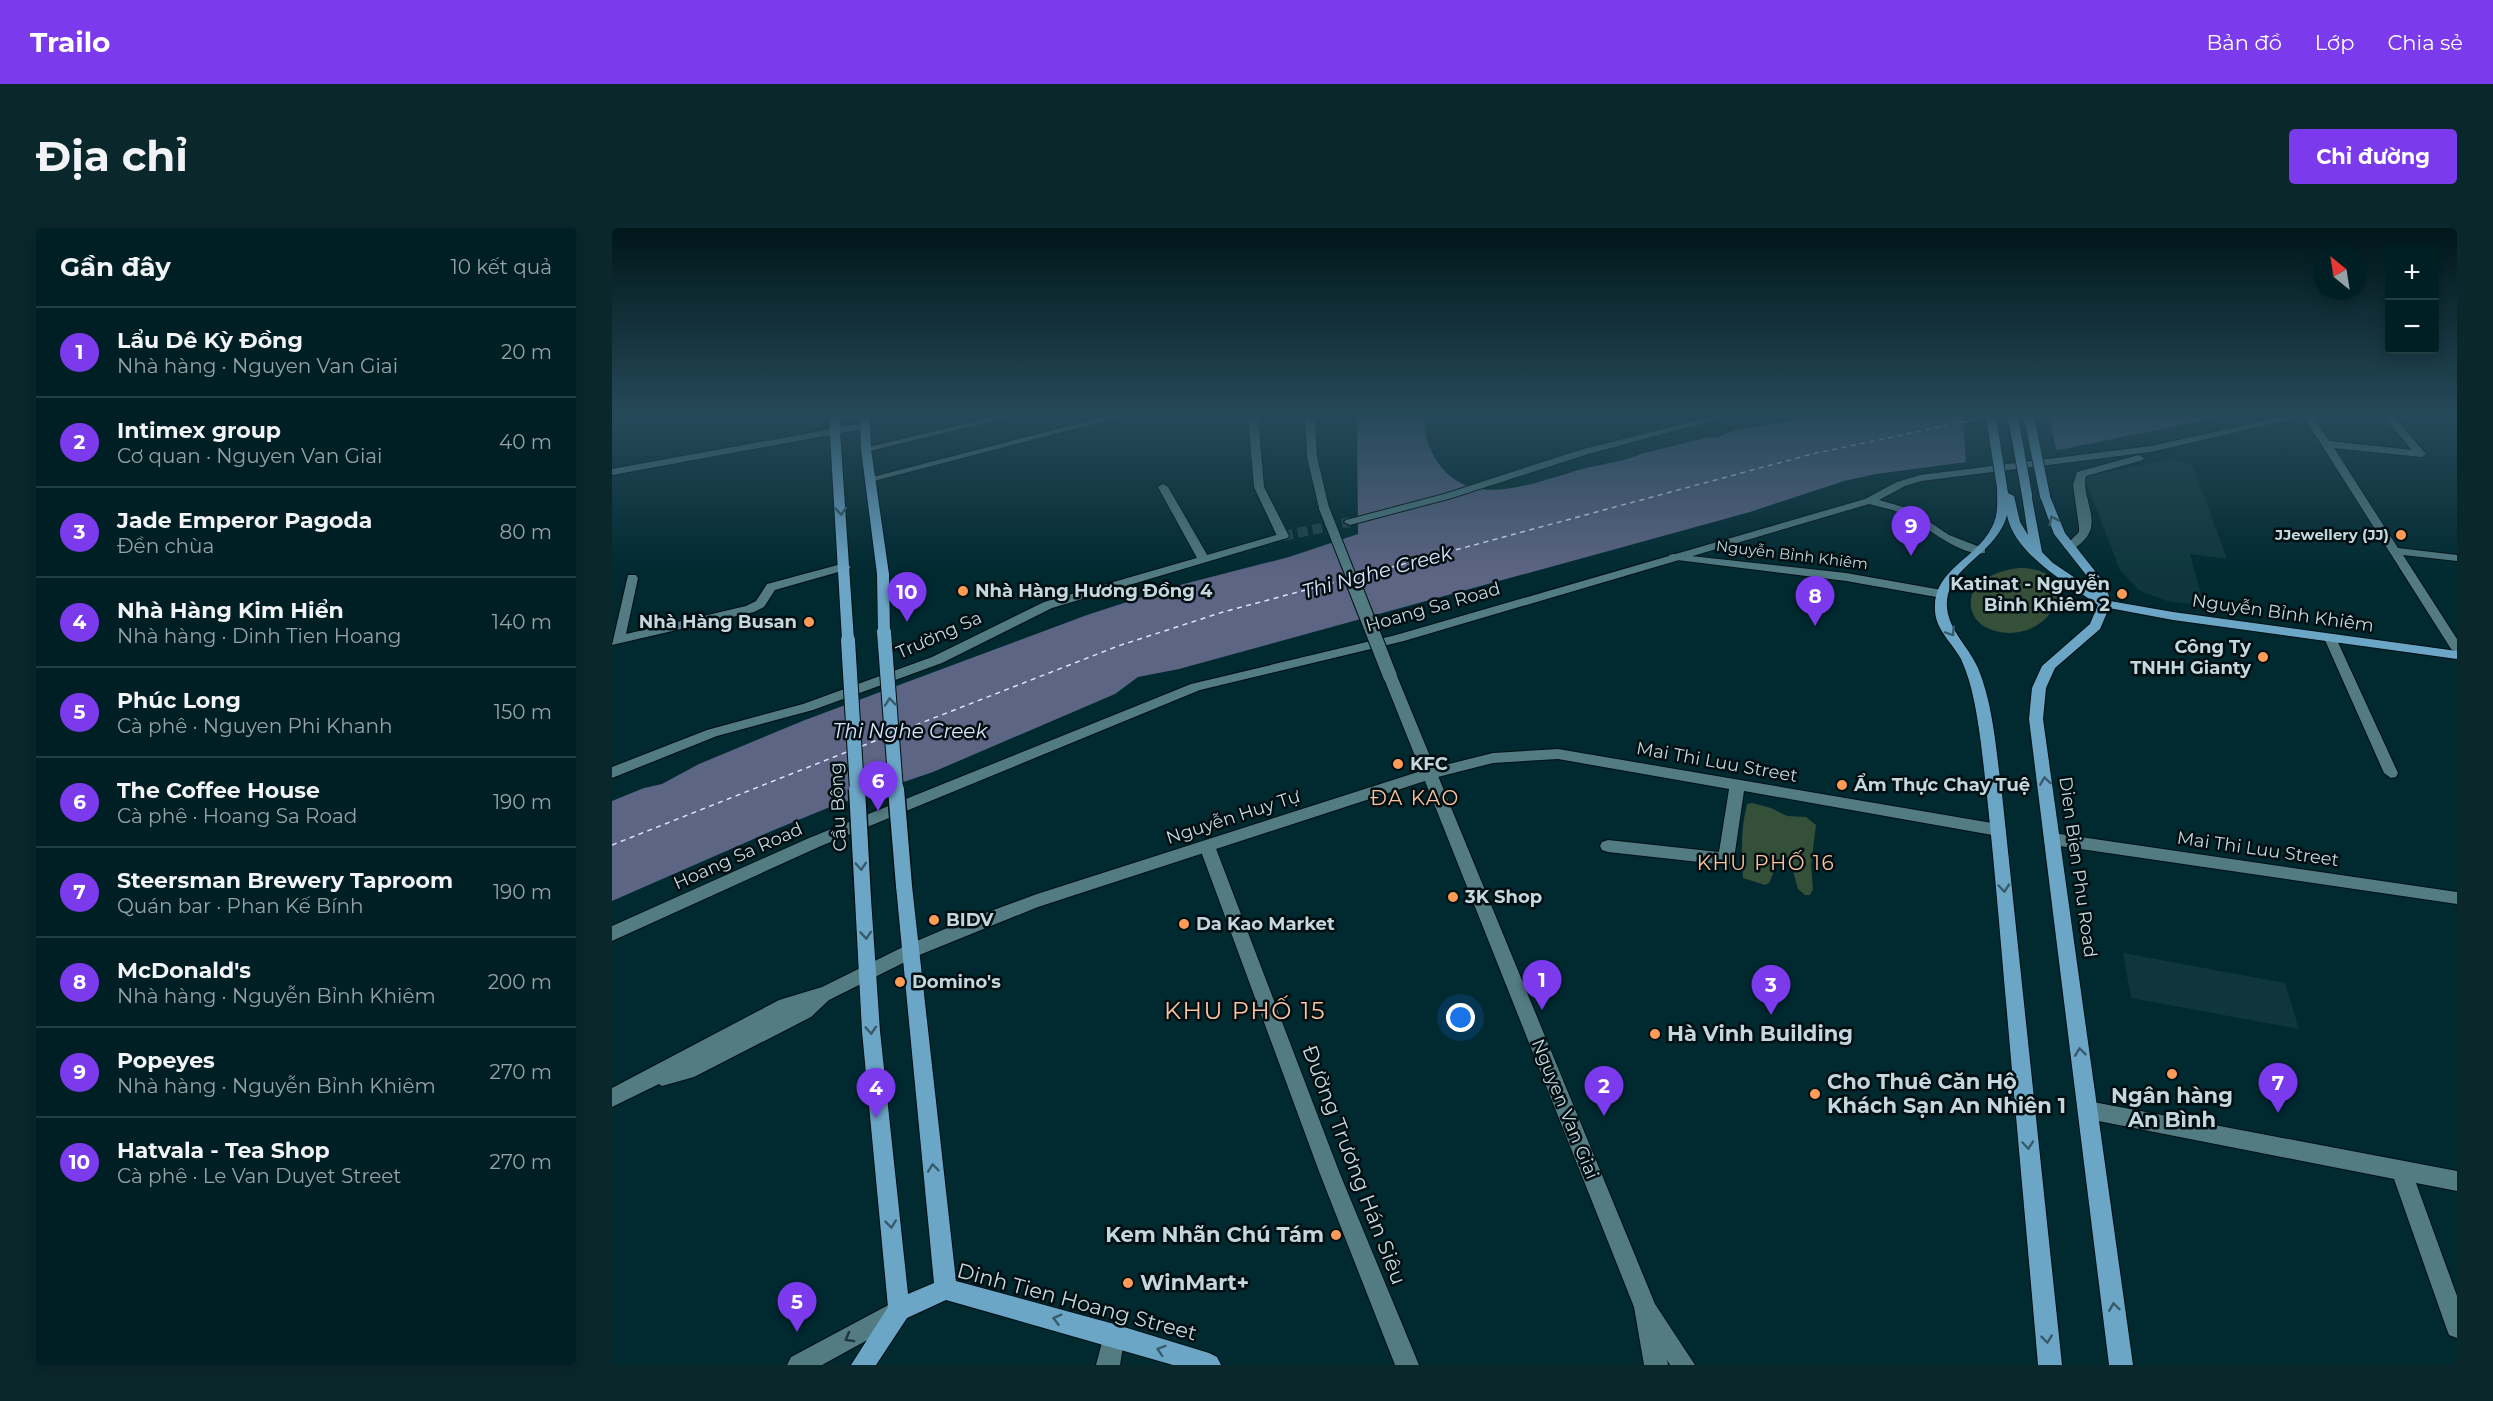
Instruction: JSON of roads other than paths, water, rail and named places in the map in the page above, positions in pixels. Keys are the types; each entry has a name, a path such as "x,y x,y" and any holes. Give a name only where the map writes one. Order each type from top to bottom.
{"main road":[{"name":"Cầu Bông","path":"838,470 871,1031 899,1310"},
{"path":"869,470 883,573 884,632 904,886 946,1289"},
{"path":"2000,470 2004,492 2014,522 2037,555 2105,604"},
{"path":"2023,470 2037,555"},
{"path":"2039,470 2044,496 2053,521 2070,547 2095,577 2104,595 2105,604"},
{"path":"2004,492 2000,521 1990,540 1981,551 1956,570 1945,585 1942,594 1942,618 1967,658 1979,689 1998,830 2050,1365"},
{"name":"Nguyễn Bỉnh Khiêm","path":"2105,604 2457,655"},
{"name":"Dien Bien Phu Road","path":"2105,604 2096,626 2049,666 2039,688 2036,719 2121,1365"},
{"name":"Dinh Tien Hoang Street","path":"899,1310 946,1289 1114,1335 1209,1365"},
{"path":"863,1365 899,1310"}],"street":[{"path":"870,479 905,470"},
{"name":"Trường Sa","path":"612,773 712,733 808,707 937,660 1048,605 1283,536 1259,487 1258,470"},
{"name":"Nguyen Van Giai","path":"1315,470 1324,508 1644,1308 1656,1365"},
{"path":"1350,522 1438,499 1527,470"},
{"name":"Hoang Sa Road","path":"612,934 815,842 1196,687 1399,638 1869,501 1901,484 1920,478 1988,470"},
{"path":"2070,547 2084,533 2086,517 2078,481 2081,474 2095,470"},
{"path":"2343,470 2457,649"},
{"path":"1163,487 1203,558"},
{"path":"1869,501 1906,511 1945,537 1981,551"},
{"path":"2394,551 2457,558"},
{"name":"Nguyễn Bỉnh Khiêm","path":"1673,557 1846,578 1942,594"},
{"path":"632,578 616,640 750,609 760,604 771,587 845,567"},
{"path":"2330,638 2391,773"},
{"name":"Mai Thi Luu Street","path":"1430,774 1493,758 1558,754 1998,830"},
{"name":"Nguyễn Huy Tự","path":"612,1098 651,1080 687,1071 805,1011 826,993 911,951 958,932 972,930 1027,911 1049,899 1430,774"},
{"path":"1608,846 1726,859 1737,785"},
{"name":"Mai Thi Luu Street","path":"2053,839 2457,898"},
{"name":"Đường Trương Hán Siêu","path":"1207,846 1326,1163 1407,1365"},
{"path":"2088,1110 2457,1181"},
{"path":"2401,1170 2457,1327"},
{"name":"Nguyen Van Giai","path":"1644,1308 1683,1365"},
{"path":"799,1365 899,1310"},
{"path":"1108,1365 1114,1335"}],"water":[{"name":"Thi Nghe Creek","path":"1357,470 1444,470 1459,482 1477,488 1497,490 1540,482 1579,470 1906,470 1844,481 1750,512 1179,669 1138,677 1115,694 933,772 830,807 612,901 612,801 644,788 662,784 699,764 805,720 1087,615 1176,586 1289,557 1358,534"}],"tunnel":[{"path":"1283,536 1350,522"}],"place":[{"name":"JJewellery (JJ)","path":"2401,535"},
{"name":"Popeyes","path":"1911,556"},
{"name":"Nhà Hàng Hương Đồng 4","path":"963,591"},
{"name":"Katinat - Nguyễn Bỉnh Khiêm 2","path":"2122,594"},
{"name":"Nhà Hàng Busan","path":"809,622"},
{"name":"Hatvala - Tea Shop","path":"907,622"},
{"name":"McDonald's","path":"1815,626"},
{"name":"Công Ty TNHH Gianty","path":"2263,657"},
{"name":"KFC","path":"1398,764"},
{"name":"Ẩm Thực Chay Tuệ","path":"1842,785"},
{"name":"The Coffee House","path":"878,811"},
{"name":"3K Shop","path":"1453,897"},
{"name":"BIDV","path":"934,920"},
{"name":"Da Kao Market","path":"1184,924"},
{"name":"Domino's","path":"900,982"},
{"name":"Lẩu Dê Kỳ Đồng","path":"1542,1010"},
{"name":"Jade Emperor Pagoda","path":"1771,1015"},
{"name":"Hà Vinh Building","path":"1655,1034"},
{"name":"Ngân hàng An Bình","path":"2172,1074"},
{"name":"Cho Thuê Căn Hộ Khách Sạn An Nhiên 1","path":"1815,1094"},
{"name":"Steersman Brewery Taproom","path":"2278,1113"},
{"name":"Intimex group","path":"1604,1116"},
{"name":"Nhà Hàng Kim Hiển","path":"876,1118"},
{"name":"Kem Nhãn Chú Tám","path":"1336,1235"},
{"name":"WinMart+","path":"1128,1283"},
{"name":"Phúc Long","path":"797,1332"}],"district":[{"name":"ĐA KAO","path":"1415,798"},
{"name":"KHU PHỐ 16","path":"1766,863"},
{"name":"KHU PHỐ 15","path":"1245,1011"}]}
